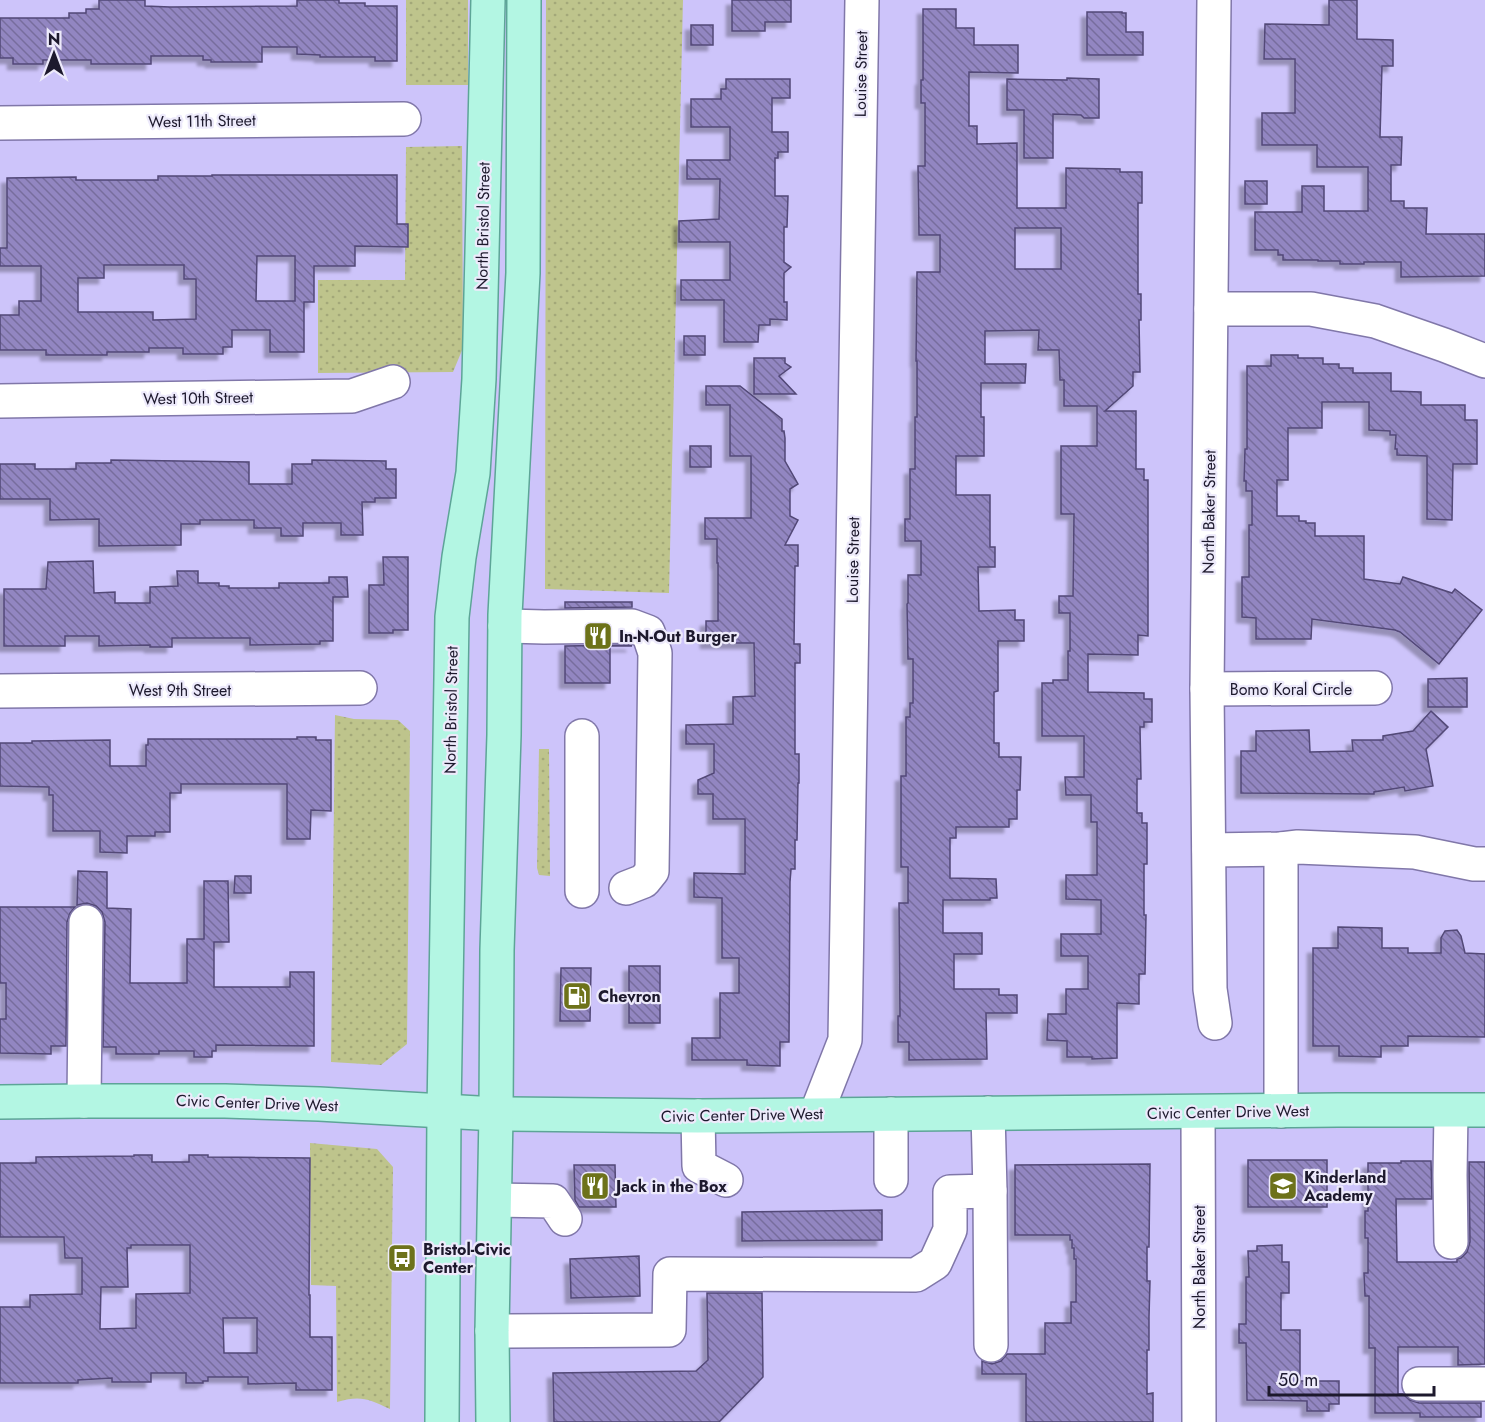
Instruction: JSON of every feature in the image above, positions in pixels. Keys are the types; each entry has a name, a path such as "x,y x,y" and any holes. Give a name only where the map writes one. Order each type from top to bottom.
{"main road":[{"name":"North Bristol Street","path":"442,1422 444,1112 452,616 473,472 479,379 488,0"},
{"path":"493,1422 496,950 505,626 523,273 524,0"},
{"name":"Civic Center Drive West","path":"0,1102 225,1101 496,1114 698,1116 1485,1110"}],"street":[{"name":"Louise Street","path":"816,1114 844,1040 862,0"},
{"name":"North Baker Street","path":"1214,0 1207,689 1210,989 1215,1023"},
{"name":"West 11th Street","path":"0,123 404,119"},
{"path":"1211,309 1311,309 1375,321 1485,361"},
{"name":"West 10th Street","path":"0,401 352,396 393,382"},
{"path":"505,626 632,626 648,632 655,652 652,872 644,881 626,888"},
{"name":"West 9th Street","path":"0,691 360,688"},
{"name":"Bomo Koral Circle","path":"1207,689 1375,688"},
{"path":"582,736 582,891"},
{"path":"1209,850 1298,847 1415,852 1474,864 1485,864"},
{"path":"1281,849 1281,1111"},
{"path":"84,1101 86,922"},
{"path":"1451,1111 1451,1242"},
{"name":"North Baker Street","path":"1198,1112 1199,1422"},
{"path":"988,1113 991,1345"},
{"path":"891,1114 891,1180"},
{"path":"698,1116 701,1175"},
{"path":"492,1331 669,1330 670,1274 916,1275 935,1263 950,1230 950,1192 990,1191"},
{"path":"495,1200 553,1201 565,1219"},
{"path":"1419,1384 1485,1384"}],"green space":[{"path":"406,0 468,0 468,85 406,85"},
{"path":"546,0 683,0 669,593 545,589"},
{"path":"462,146 463,348 453,372 318,373 318,280 405,280 406,147"},
{"path":"335,715 354,719 398,720 410,731 407,1044 381,1065 331,1062"},
{"path":"539,749 549,749 550,876 539,875 537,868"},
{"path":"310,1143 377,1149 393,1167 390,1409 364,1399 337,1402 336,1286 311,1285"}],"building":[{"path":"99,0 145,0 145,6 170,7 297,6 297,0 339,0 339,3 365,3 365,6 397,6 397,61 375,61 375,57 320,57 320,55 297,54 297,47 262,47 262,62 211,62 211,60 203,60 203,56 151,56 151,64 91,64 91,60 43,60 43,64 13,64 13,58 0,58 0,18 69,18 69,13 86,13 86,9 99,9"},
{"path":"732,0 791,0 791,22 765,22 765,31 732,31"},
{"path":"1329,0 1357,0 1357,39 1393,40 1393,66 1382,66 1380,137 1402,137 1401,165 1391,165 1391,201 1404,201 1404,208 1427,208 1426,234 1485,234 1485,276 1401,277 1401,262 1340,264 1340,261 1283,260 1283,255 1278,255 1278,250 1255,250 1255,212 1302,212 1302,186 1324,186 1324,211 1368,211 1368,167 1317,167 1317,145 1262,145 1262,113 1295,113 1295,59 1264,59 1265,24 1329,25"},
{"path":"923,9 956,9 956,28 974,28 974,45 1018,45 1018,73 969,72 969,126 977,126 977,144 1017,143 1017,208 1066,208 1066,168 1120,169 1120,172 1142,172 1142,203 1138,203 1138,294 1141,294 1140,372 1133,372 1133,386 1105,411 1136,411 1136,469 1144,469 1144,480 1148,480 1148,636 1138,635 1138,655 1088,654 1088,692 1144,693 1144,699 1152,699 1152,722 1144,722 1144,727 1140,727 1141,779 1137,779 1137,813 1142,813 1142,823 1147,823 1147,864 1144,864 1145,974 1139,974 1139,1004 1117,1003 1117,1058 1067,1057 1067,1041 1047,1040 1048,1014 1066,1014 1066,989 1088,989 1088,956 1061,956 1061,934 1101,934 1101,900 1066,899 1066,875 1097,875 1097,822 1091,822 1091,795 1066,795 1065,777 1084,777 1084,736 1042,736 1042,683 1068,680 1068,651 1070,651 1070,613 1059,613 1059,596 1073,596 1074,514 1061,514 1061,446 1097,446 1097,406 1064,406 1064,380 1060,380 1059,350 1038,350 1039,330 985,331 985,364 1026,364 1025,383 981,383 984,456 956,456 956,495 990,495 990,547 995,547 995,567 978,567 979,611 1015,610 1015,620 1024,620 1024,641 998,641 998,691 994,692 994,743 999,743 999,757 1021,757 1020,790 1017,790 1017,819 1009,819 1009,827 956,827 956,838 950,838 950,878 996,879 997,898 943,900 943,933 982,933 982,954 954,954 954,989 999,989 999,995 1017,995 1017,1013 986,1013 987,1059 909,1060 909,1042 898,1042 898,1016 900,1016 899,903 908,903 908,867 901,867 901,776 906,776 906,717 910,717 910,703 913,703 913,659 908,659 908,575 921,575 921,541 905,541 905,519 910,519 910,469 915,469 917,272 940,272 940,235 919,235 918,166 925,166 925,103 921,103 921,80 923,80","holes":["1015,228 1061,228 1061,269 1015,269"]},
{"path":"1087,12 1126,13 1126,32 1143,32 1143,55 1087,55"},
{"path":"691,25 713,25 713,45 691,45"},
{"path":"1067,78 1099,79 1099,118 1053,114 1053,158 1024,158 1024,110 1007,110 1007,79 1067,80"},
{"path":"726,79 790,79 790,98 772,98 772,132 788,132 788,152 778,152 778,158 775,158 775,196 788,196 787,227 784,227 784,262 791,267 784,273 784,302 787,302 787,320 770,319 770,325 759,325 758,342 724,342 724,300 681,300 681,280 730,280 730,242 679,242 679,221 719,219 720,179 687,179 687,160 730,160 730,127 691,127 691,99 721,99 721,89 726,89"},
{"path":"397,175 397,224 408,224 408,247 355,246 355,266 314,266 314,302 304,302 304,352 270,352 270,330 232,330 232,347 223,347 223,354 183,354 183,348 149,348 149,352 107,352 107,355 46,355 46,350 0,350 0,315 19,315 19,301 41,301 41,266 0,266 0,248 7,248 7,178 76,177 76,180 158,180 158,176","holes":["257,256 295,256 295,301 256,301","104,265 184,265 184,279 196,279 196,319 153,320 153,312 78,312 78,278 104,278"]},
{"path":"1245,181 1267,181 1267,204 1245,204"},
{"path":"684,336 705,336 705,355 684,355"},
{"path":"1271,355 1323,358 1323,364 1339,364 1339,368 1353,368 1353,373 1391,373 1391,391 1421,392 1421,405 1465,405 1465,420 1477,420 1477,464 1453,464 1452,520 1427,519 1427,456 1397,455 1396,435 1390,435 1390,431 1369,430 1369,402 1322,402 1322,428 1288,428 1288,480 1277,480 1277,516 1299,516 1299,521 1315,523 1315,536 1364,536 1364,579 1400,584 1403,577 1452,593 1455,589 1482,610 1439,664 1395,630 1312,619 1311,639 1256,639 1256,618 1242,617 1242,577 1249,577 1249,525 1252,525 1252,491 1246,491 1246,481 1244,481 1245,449 1247,449 1247,366 1271,366"},
{"path":"754,358 785,358 785,363 791,367 779,376 796,394 754,394"},
{"path":"706,386 740,386 782,419 785,461 798,484 790,489 790,516 798,520 785,545 798,545 798,566 795,566 794,644 800,644 800,663 795,663 795,754 799,754 799,783 795,869 791,869 790,882 789,1042 780,1042 780,1066 747,1065 747,1060 692,1060 692,1038 720,1038 720,993 739,993 739,958 722,958 722,898 694,897 694,873 745,874 745,819 713,819 713,794 698,794 698,780 714,773 714,744 686,744 686,725 733,724 733,697 755,696 754,643 706,643 706,621 718,621 718,563 717,539 705,539 705,518 751,518 751,456 730,456 730,405 706,405"},
{"path":"690,446 711,446 711,467 690,467"},
{"path":"111,460 249,462 249,484 292,484 292,464 312,464 312,460 386,461 386,469 396,469 396,498 375,498 375,502 362,502 363,535 341,535 341,523 303,523 303,536 281,536 281,528 254,528 254,520 200,520 200,524 181,524 181,545 99,546 99,519 50,520 50,499 0,499 0,464 35,464 35,469 76,469 76,463 111,463"},
{"path":"383,557 408,557 408,630 393,630 393,633 369,633 369,585 384,585"},
{"path":"93,561 94,593 115,592 115,603 150,603 150,587 178,586 177,571 198,571 198,583 219,583 219,586 229,586 229,588 279,588 279,583 329,583 329,577 347,577 348,597 333,597 333,641 320,641 320,644 250,645 250,638 172,638 172,647 99,646 99,636 65,636 65,646 4,646 4,589 46,589 48,562"},
{"path":"565,602 632,602 632,607 565,608"},
{"path":"629,645 632,646 610,646 610,683 565,683 565,646"},
{"path":"1467,678 1467,707 1428,707 1428,679"},
{"path":"1431,711 1448,727 1426,749 1433,786 1405,791 1404,787 1374,792 1374,794 1241,793 1241,751 1256,751 1256,731 1309,730 1310,752 1353,751 1352,740 1383,740 1383,736 1413,731"},
{"path":"297,737 331,740 331,811 311,810 310,839 287,839 287,784 181,784 181,793 170,793 170,832 155,832 155,836 127,836 127,853 100,852 100,831 53,831 53,795 49,795 49,787 0,786 0,743 110,740 110,766 146,766 148,739 297,739"},
{"path":"78,871 107,872 107,908 131,909 130,983 187,983 187,939 204,939 204,881 228,881 229,942 214,942 214,987 290,987 290,972 314,972 314,1046 216,1045 216,1051 212,1051 212,1057 194,1057 194,1051 116,1054 116,1047 103,1047 105,922 102,912 96,906 87,903 77,905"},
{"path":"235,876 251,876 251,893 234,893"},
{"path":"0,907 75,907 67,922 66,1046 51,1046 51,1054 0,1053 0,1019 6,1019 6,983 0,983"},
{"path":"1338,927 1382,928 1382,948 1408,948 1408,953 1441,953 1441,938 1445,931 1457,930 1461,936 1465,953 1485,954 1485,1037 1408,1036 1408,1046 1381,1046 1381,1057 1339,1056 1339,1046 1313,1046 1313,948 1338,948"},
{"path":"629,966 660,966 660,1023 629,1023"},
{"path":"561,968 591,968 590,1021 560,1021"},
{"path":"152,1155 152,1162 189,1162 189,1155 310,1158 310,1337 332,1337 332,1390 296,1390 296,1383 248,1384 248,1377 208,1377 208,1381 203,1381 203,1383 186,1383 186,1373 151,1373 151,1382 112,1382 112,1378 78,1380 78,1383 0,1383 0,1307 30,1307 30,1295 82,1294 82,1258 65,1258 64,1237 0,1237 0,1163 36,1163 36,1157","holes":["131,1245 190,1245 190,1293 136,1294 136,1328 100,1329 101,1287 128,1287 127,1248 131,1248","223,1318 257,1318 257,1353 224,1353"]},
{"path":"1248,1160 1327,1160 1327,1207 1248,1207"},
{"path":"1401,1161 1431,1161 1432,1199 1396,1199 1397,1262 1457,1262 1457,1259 1467,1252 1470,1242 1469,1162 1485,1162 1485,1364 1458,1365 1458,1347 1398,1347 1398,1394 1403,1394 1419,1403 1481,1403 1481,1417 1420,1417 1420,1413 1375,1413 1375,1348 1369,1348 1369,1296 1365,1296 1364,1273 1368,1273 1365,1211 1368,1211 1368,1163 1401,1163"},
{"path":"1150,1164 1149,1247 1147,1247 1147,1281 1150,1281 1147,1394 1153,1393 1153,1422 1026,1422 1026,1374 982,1374 982,1361 992,1364 1001,1361 1007,1354 1045,1354 1045,1323 1071,1323 1071,1302 1076,1302 1076,1259 1074,1259 1074,1248 1072,1248 1070,1235 1015,1235 1015,1165"},
{"name":"Jack in the Box","path":"574,1165 615,1165 616,1207 579,1207 575,1200"},
{"path":"882,1210 882,1240 742,1241 742,1212"},
{"path":"1282,1245 1282,1262 1289,1262 1289,1293 1281,1293 1281,1330 1300,1330 1300,1381 1339,1381 1339,1404 1329,1404 1329,1411 1307,1411 1307,1401 1247,1400 1246,1343 1239,1343 1239,1324 1246,1324 1248,1251 1257,1251 1257,1246"},
{"path":"639,1256 640,1296 571,1298 570,1259"},
{"path":"707,1293 762,1293 763,1377 719,1422 554,1422 553,1373 696,1371 708,1360"}],"place":[{"name":"In-N-Out Burger","path":"598,636"},
{"name":"Chevron","path":"577,996"},
{"name":"Jack in the Box","path":"595,1186"},
{"name":"Kinderland Academy","path":"1283,1186"},
{"name":"Bristol-Civic Center","path":"402,1258"}]}
